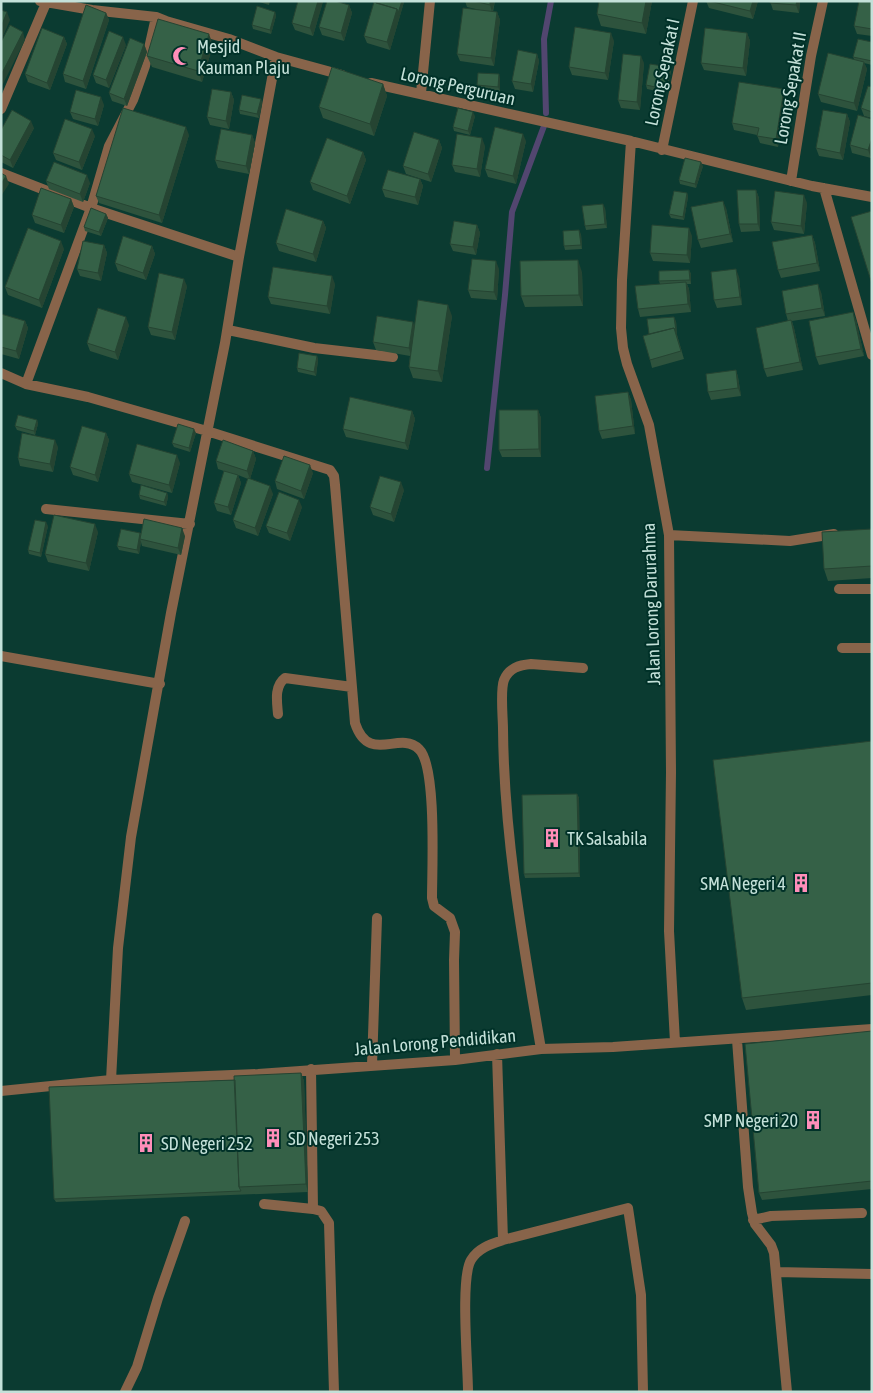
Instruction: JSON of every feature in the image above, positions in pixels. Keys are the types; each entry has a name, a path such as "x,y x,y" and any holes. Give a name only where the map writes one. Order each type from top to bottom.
{"street":[{"path":"421,93 430,1"},
{"name":"Lorong Sepakat I","path":"662,150 693,1"},
{"name":"Lorong Sepakat II","path":"791,181 811,56 823,1"},
{"path":"1,109 43,2"},
{"name":"Lorong Perguruan","path":"43,2 156,17 229,38 276,57 355,78 742,167 791,181 872,197"},
{"path":"26,384 91,208 109,146 133,100 145,66 156,17"},
{"path":"111,1080 118,948 131,837 160,684 171,613 228,330 239,257 276,57"},
{"name":"Jalan Lorong Darurahma","path":"631,141 622,280 621,328 627,364 649,425 668,535 671,772 669,931 675,1042"},
{"path":"1,173 91,208 239,257"},
{"path":"824,188 872,355"},
{"path":"228,330 314,348 393,357"},
{"path":"1,373 26,384 88,397 207,431 330,470 334,476 355,723 362,737 369,743 415,746 421,751 428,768 432,898 434,906 450,918 455,932 455,1060"},
{"path":"46,509 190,524"},
{"path":"668,535 790,540 844,532"},
{"path":"839,589 872,590"},
{"path":"842,648 872,648"},
{"path":"1,656 160,684"},
{"path":"541,1049 522,934 507,809 503,685 510,671 522,664 583,668"},
{"path":"278,714 277,694 280,682 285,678 352,687"},
{"path":"372,1065 377,918"},
{"name":"Jalan Lorong Pendidikan","path":"1,1092 111,1080 258,1074 455,1060 541,1049 737,1040 872,1030"},
{"path":"737,1040 748,1187 753,1220 771,1245 774,1253 787,1392"},
{"path":"497,1054 503,1240"},
{"path":"311,1069 313,1208"},
{"path":"264,1204 313,1208 321,1211 329,1223 334,1392"},
{"path":"468,1392 466,1312 468,1267 478,1251 503,1240 628,1208 641,1294 643,1392"},
{"path":"753,1220 771,1216 862,1213"},
{"path":"125,1392 137,1368 184,1221"},
{"path":"776,1272 872,1274"}],"building":[{"path":"298,1 318,1 310,28 292,23"},
{"path":"327,1 349,5 341,33 319,27"},
{"path":"377,1 402,1 398,13 397,9 376,3"},
{"path":"474,1 490,1 490,5"},
{"path":"599,1 646,1 642,23 597,14"},
{"path":"709,1 753,1 750,11"},
{"path":"770,1 797,1 796,5 770,3"},
{"path":"859,1 872,1 872,29 854,26"},
{"path":"374,2 397,9 387,42 364,36"},
{"path":"86,5 106,13 83,81 63,74"},
{"path":"257,6 275,12 270,30 252,25"},
{"path":"463,8 497,12 491,58 457,54"},
{"path":"1,10 7,12 1,27"},
{"name":"Mesjid Kauman Plaju","path":"158,19 209,34 198,71 147,56"},
{"path":"10,25 23,32 1,75 1,42"},
{"path":"575,27 611,33 605,73 569,67"},
{"path":"42,28 64,37 47,83 25,74"},
{"path":"705,28 747,33 743,68 701,63"},
{"path":"109,31 123,37 106,80 93,75"},
{"path":"130,38 144,44 124,99 109,93"},
{"path":"858,39 872,42 872,61 853,57"},
{"path":"518,50 537,54 531,84 512,81"},
{"path":"828,53 864,62 854,103 818,94"},
{"path":"623,54 641,56 637,102 618,100"},
{"path":"650,64 669,67 665,89 646,85"},
{"path":"332,67 383,84 370,124 319,107"},
{"path":"478,73 499,74 498,87 477,85"},
{"path":"739,82 784,89 776,139 757,136 759,128 732,123"},
{"path":"868,86 872,87 872,112 861,108"},
{"path":"212,89 231,92 226,121 207,117"},
{"path":"76,90 101,97 95,119 70,112"},
{"path":"242,95 261,99 257,114 239,110"},
{"path":"123,108 186,127 159,215 96,196"},
{"path":"458,108 473,112 468,131 453,127"},
{"path":"12,110 31,121 10,160 1,155 1,130"},
{"path":"823,110 847,114 840,153 816,148"},
{"path":"858,115 872,119 872,138 868,150 850,145"},
{"path":"65,119 92,129 79,162 53,153"},
{"path":"495,127 523,134 513,176 485,169"},
{"path":"221,129 252,135 246,166 215,160"},
{"path":"414,132 439,140 428,174 403,166"},
{"path":"457,134 482,138 477,169 452,165"},
{"path":"327,138 363,152 347,196 310,182"},
{"path":"685,158 701,162 695,184 679,180"},
{"path":"54,162 87,175 80,194 46,181"},
{"path":"388,170 420,179 415,197 382,189"},
{"path":"1,173 6,176 1,184"},
{"path":"41,188 71,199 61,225 32,215"},
{"path":"737,190 756,190 758,224 739,224"},
{"path":"674,191 687,193 683,217 669,214"},
{"path":"775,191 804,195 801,226 771,222"},
{"path":"723,201 730,234 698,240 691,207"},
{"path":"603,204 605,224 585,226 582,206"},
{"path":"91,208 106,214 99,232 84,227"},
{"path":"286,209 323,221 313,254 276,243"},
{"path":"872,211 872,284 851,217"},
{"path":"454,221 477,225 473,247 450,244"},
{"path":"652,225 689,228 687,255 650,253"},
{"path":"28,228 61,241 39,300 5,287"},
{"path":"579,230 581,245 564,246 563,231"},
{"path":"812,235 817,263 778,270 772,242"},
{"path":"123,236 152,246 143,273 115,263"},
{"path":"83,241 104,245 98,273 77,269"},
{"path":"472,259 496,261 494,292 468,290"},
{"path":"578,260 579,295 521,296 520,261"},
{"path":"273,267 332,276 327,306 268,297"},
{"path":"736,269 740,297 714,300 711,272"},
{"path":"689,270 690,280 659,281 659,271"},
{"path":"159,273 184,279 172,332 148,327"},
{"path":"686,282 688,304 638,309 635,286"},
{"path":"818,284 822,308 786,314 782,291"},
{"path":"418,300 448,305 438,371 409,367"},
{"path":"98,308 126,317 115,352 87,343"},
{"path":"853,312 861,349 816,357 809,321"},
{"path":"1,314 25,321 16,351 1,347"},
{"path":"377,316 413,322 409,348 373,342"},
{"path":"674,317 676,331 674,328 649,334 647,319"},
{"path":"791,320 800,362 764,369 756,328"},
{"path":"674,328 681,351 650,360 643,336"},
{"path":"299,353 317,356 314,372 297,368"},
{"path":"736,370 738,388 708,392 706,374"},
{"path":"628,392 633,426 599,431 595,396"},
{"path":"350,397 412,411 405,443 343,429"},
{"path":"499,410 538,410 539,449 499,450"},
{"path":"18,415 37,420 34,431 15,426"},
{"path":"178,424 194,429 189,448 172,443"},
{"path":"82,426 106,433 95,475 70,467"},
{"path":"22,433 55,440 50,464 18,458"},
{"path":"223,440 253,451 247,471 216,461"},
{"path":"137,444 177,455 169,485 129,474"},
{"path":"284,456 310,465 301,491 275,481"},
{"path":"224,471 238,475 228,507 214,503"},
{"path":"380,476 401,482 391,514 370,507"},
{"path":"248,478 270,486 255,528 233,520"},
{"path":"141,485 167,493 164,502 139,495"},
{"path":"279,492 299,500 287,533 266,526"},
{"path":"54,515 95,524 86,563 45,554"},
{"path":"144,519 182,528 178,548 140,539"},
{"path":"35,520 46,522 40,553 28,550"},
{"path":"121,529 140,533 137,550 117,546"},
{"path":"872,529 872,566 824,569 822,532"},
{"name":"SMA Negeri 4","path":"872,741 872,983 742,998 713,760"},
{"name":"TK Salsabila","path":"577,794 579,873 524,874 522,795"},
{"name":"SMP Negeri 20","path":"872,1031 872,1181 759,1193 745,1044"},
{"name":"SD Negeri 253","path":"301,1073 306,1184 239,1187 234,1076"},
{"name":"SD Negeri 252","path":"235,1080 239,1187 241,1191 54,1199 49,1087"}],"waterway":[{"path":"546,113 544,39 551,1"},
{"path":"487,468 512,212 544,126"}],"place":[{"name":"Mesjid Kauman Plaju","path":"182,56"},
{"name":"TK Salsabila","path":"552,838"},
{"name":"SMA Negeri 4","path":"801,883"},
{"name":"SMP Negeri 20","path":"813,1120"},
{"name":"SD Negeri 253","path":"273,1138"},
{"name":"SD Negeri 252","path":"146,1143"}]}
